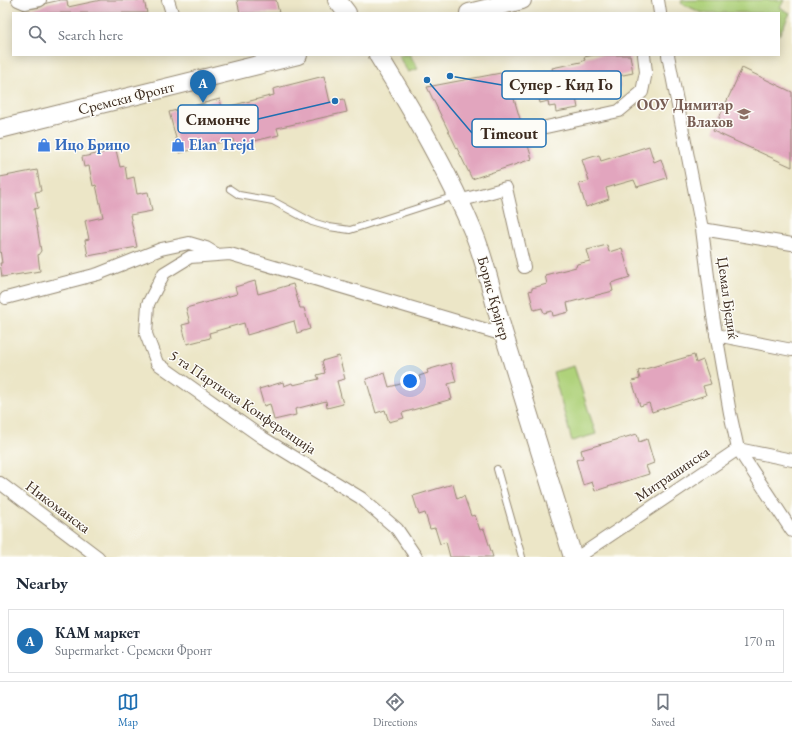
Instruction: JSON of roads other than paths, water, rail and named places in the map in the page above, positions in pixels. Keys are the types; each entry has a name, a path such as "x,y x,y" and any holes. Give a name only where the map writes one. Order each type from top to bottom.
{"street":[{"path":"18,0 25,3 40,0"},
{"path":"168,0 172,12"},
{"path":"337,0 346,12"},
{"path":"658,0 660,12"},
{"path":"475,12 519,5"},
{"name":"Сремски Фронт","path":"0,129 294,56"},
{"name":"Борис Крајгер","path":"379,56 412,111 475,236 491,284 504,335 573,557"},
{"path":"546,128 619,111 642,92 646,72 644,56"},
{"name":"Џемал Бједиќ","path":"668,56 702,229 716,335 738,449 792,531"},
{"path":"457,198 506,188 524,268"},
{"path":"702,229 792,244"},
{"path":"6,298 98,274 161,249 189,243 206,248 218,255"},
{"name":"5 та Партиска Конференција","path":"416,557 397,529 360,498 263,438 157,363 146,334 148,304 164,273 190,257 230,254 504,335"},
{"path":"716,335 792,350"},
{"path":"738,449 792,460"},
{"name":"Митрашинска","path":"578,557 738,449"},
{"name":"Никоманска","path":"0,483 98,557"}],"lane":[{"path":"230,189 239,195 273,201 312,222 329,227 350,230 457,198"},
{"path":"497,469 522,557"}],"place":[{"name":"Супер - Кид Го","path":"450,76"},
{"name":"Timeout","path":"427,80"},
{"name":"Симонче","path":"335,101"},
{"name":"КАМ маркет","path":"203,103"},
{"name":"ООУ Димитар Влахов","path":"744,114"},
{"name":"Ицо Брицо","path":"44,145"},
{"name":"Elan Trejd","path":"178,145"}]}
